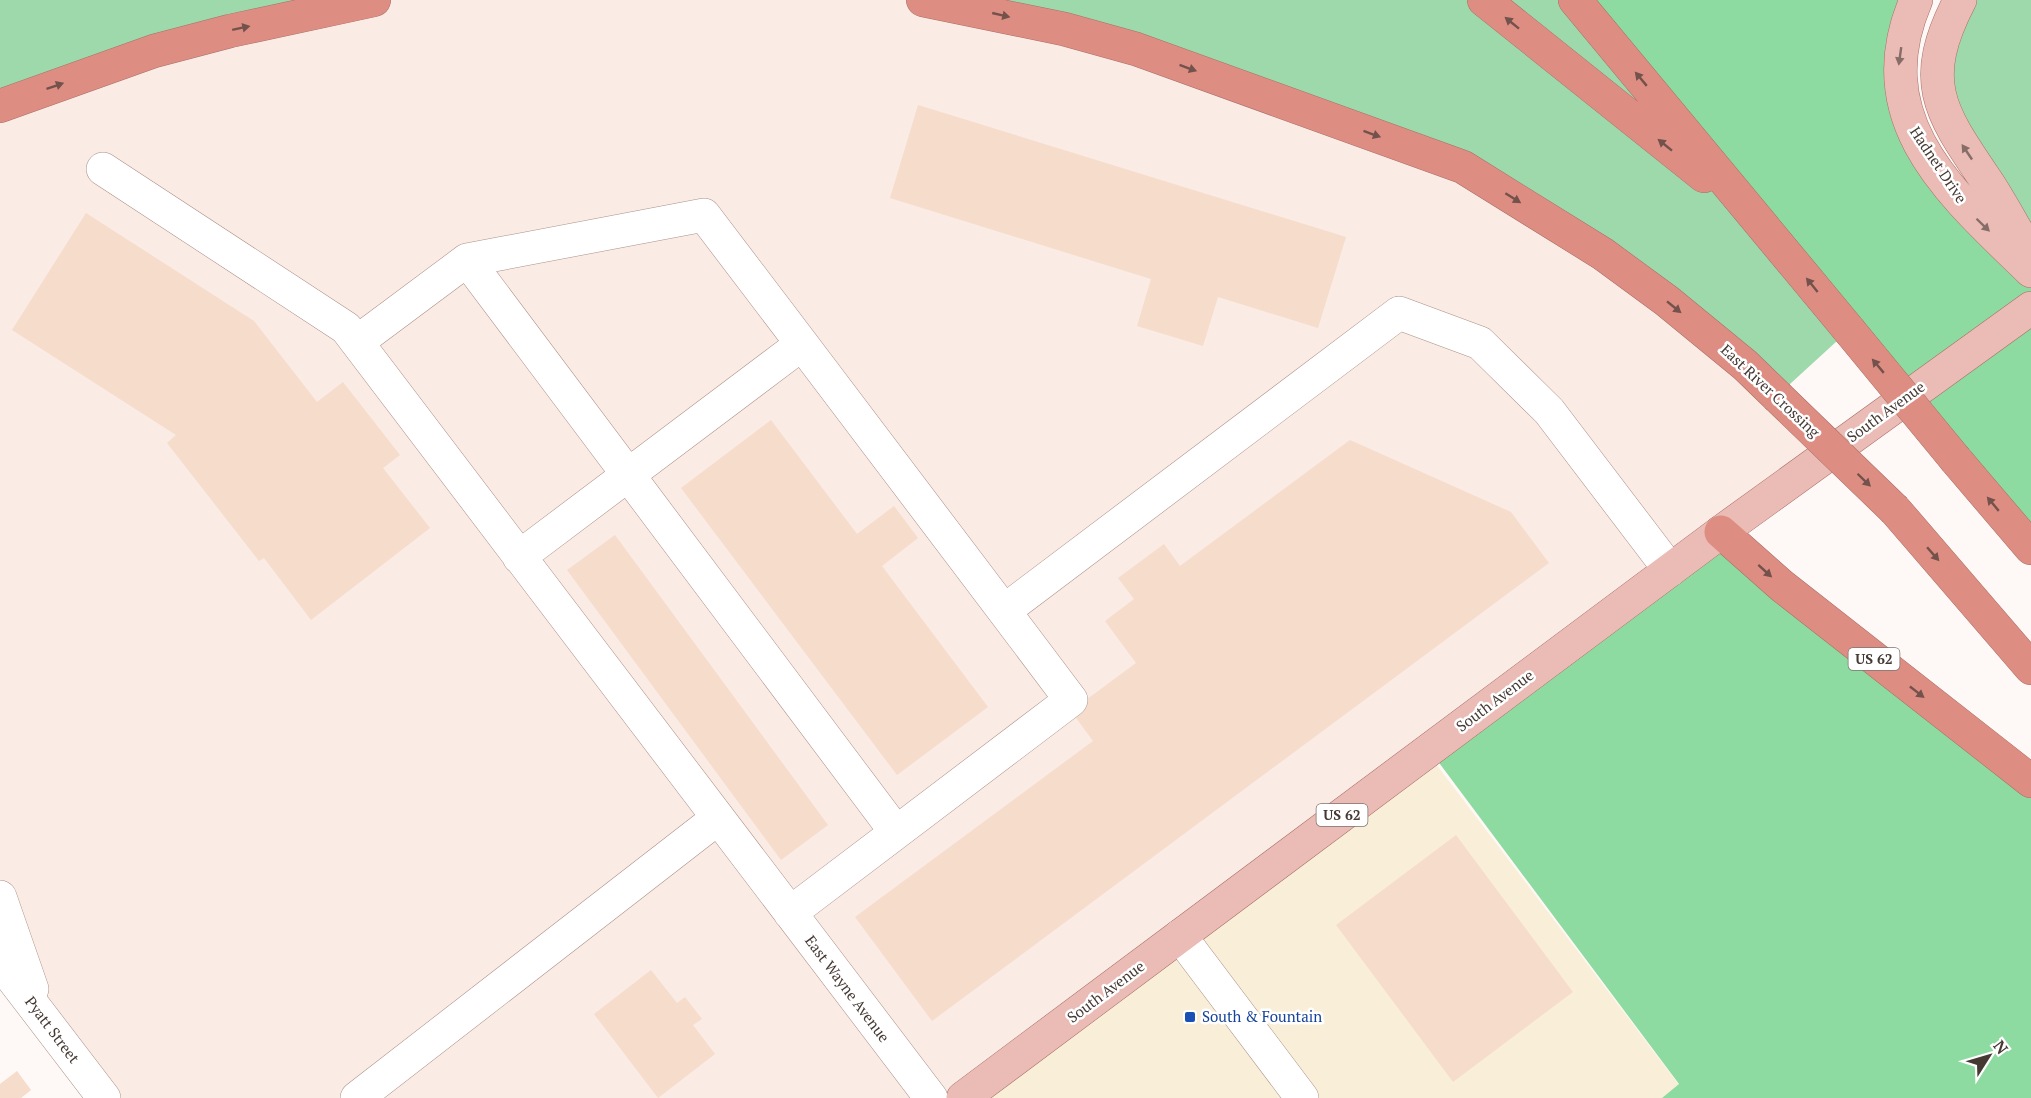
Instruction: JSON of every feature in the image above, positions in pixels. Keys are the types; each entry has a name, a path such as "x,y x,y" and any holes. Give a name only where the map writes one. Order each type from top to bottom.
{"highway":[{"path":"0,106 154,51 230,31 374,0"},
{"name":"East River Crossing","path":"923,0 1064,29 1136,49 1463,166 1612,261 1745,365 1895,510 2031,668"},
{"path":"1484,0 1759,220"},
{"path":"1575,0 2031,548"},
{"name":"US 62","path":"1721,532 1782,586 2031,781"}],"main road":[{"name":"Hadnet Drive","path":"1916,0 1904,32 1899,66 1902,99 1909,124 1922,148 1966,208 2031,272"},
{"name":"Hadnet Drive","path":"1960,0 1938,52 1938,96 1950,127 1992,189 2031,256"},
{"name":"South Avenue","path":"963,1098 1721,532 2031,308"}],"street":[{"name":"East Wayne Avenue","path":"104,169 346,328 931,1098"},
{"path":"357,342 467,260 704,215 802,344 1071,700 790,914"},
{"path":"467,260 896,832"},
{"path":"1004,611 1399,313 1480,343 1549,411 1670,570"},
{"path":"519,557 802,344"},
{"path":"357,1098 718,818"},
{"path":"0,897 40,1014"},
{"path":"1180,936 1302,1098"},
{"name":"Pyatt Street","path":"0,962 104,1098"}],"shaded area":[{"path":"374,0 923,0 1463,167 1603,254 1834,450 963,1098 104,1098 40,1014 0,897 0,106"},
{"path":"1427,752 1679,1085 1662,1098 963,1098"}],"green space":[{"path":"0,0 374,0 0,106"},
{"path":"923,0 1575,0 1849,330 1777,396 1463,167"},
{"path":"1575,0 1916,0 1902,99 2031,271 2031,548"},
{"path":"1960,0 2031,0 2031,256 1950,127 1948,24"},
{"path":"1721,532 2031,781 2031,1098 1662,1098 1679,1084 1437,760"}],"building":[{"path":"918,105 1346,237 1318,328 1218,297 1203,346 1137,326 1151,279 890,198"},
{"path":"86,213 254,321 317,402 343,382 400,455 383,468 430,528 311,620 264,558 259,561 167,443 176,435 12,330"},
{"path":"771,420 857,534 894,506 918,538 882,566 988,707 897,775 681,488"},
{"path":"1350,440 1511,512 1549,563 932,1021 855,917 1093,741 1071,711 1136,663 1105,621 1134,599 1118,578 1164,544 1180,566"},
{"path":"615,535 828,825 781,860 567,570"},
{"path":"1456,835 1573,992 1453,1082 1336,925"},
{"path":"651,970 677,1003 685,997 702,1019 693,1025 715,1054 658,1098 594,1014"},
{"path":"17,1071 31,1090 21,1098 0,1098 0,1084"}],"place":[{"name":"South & Fountain","path":"1190,1017"}]}
